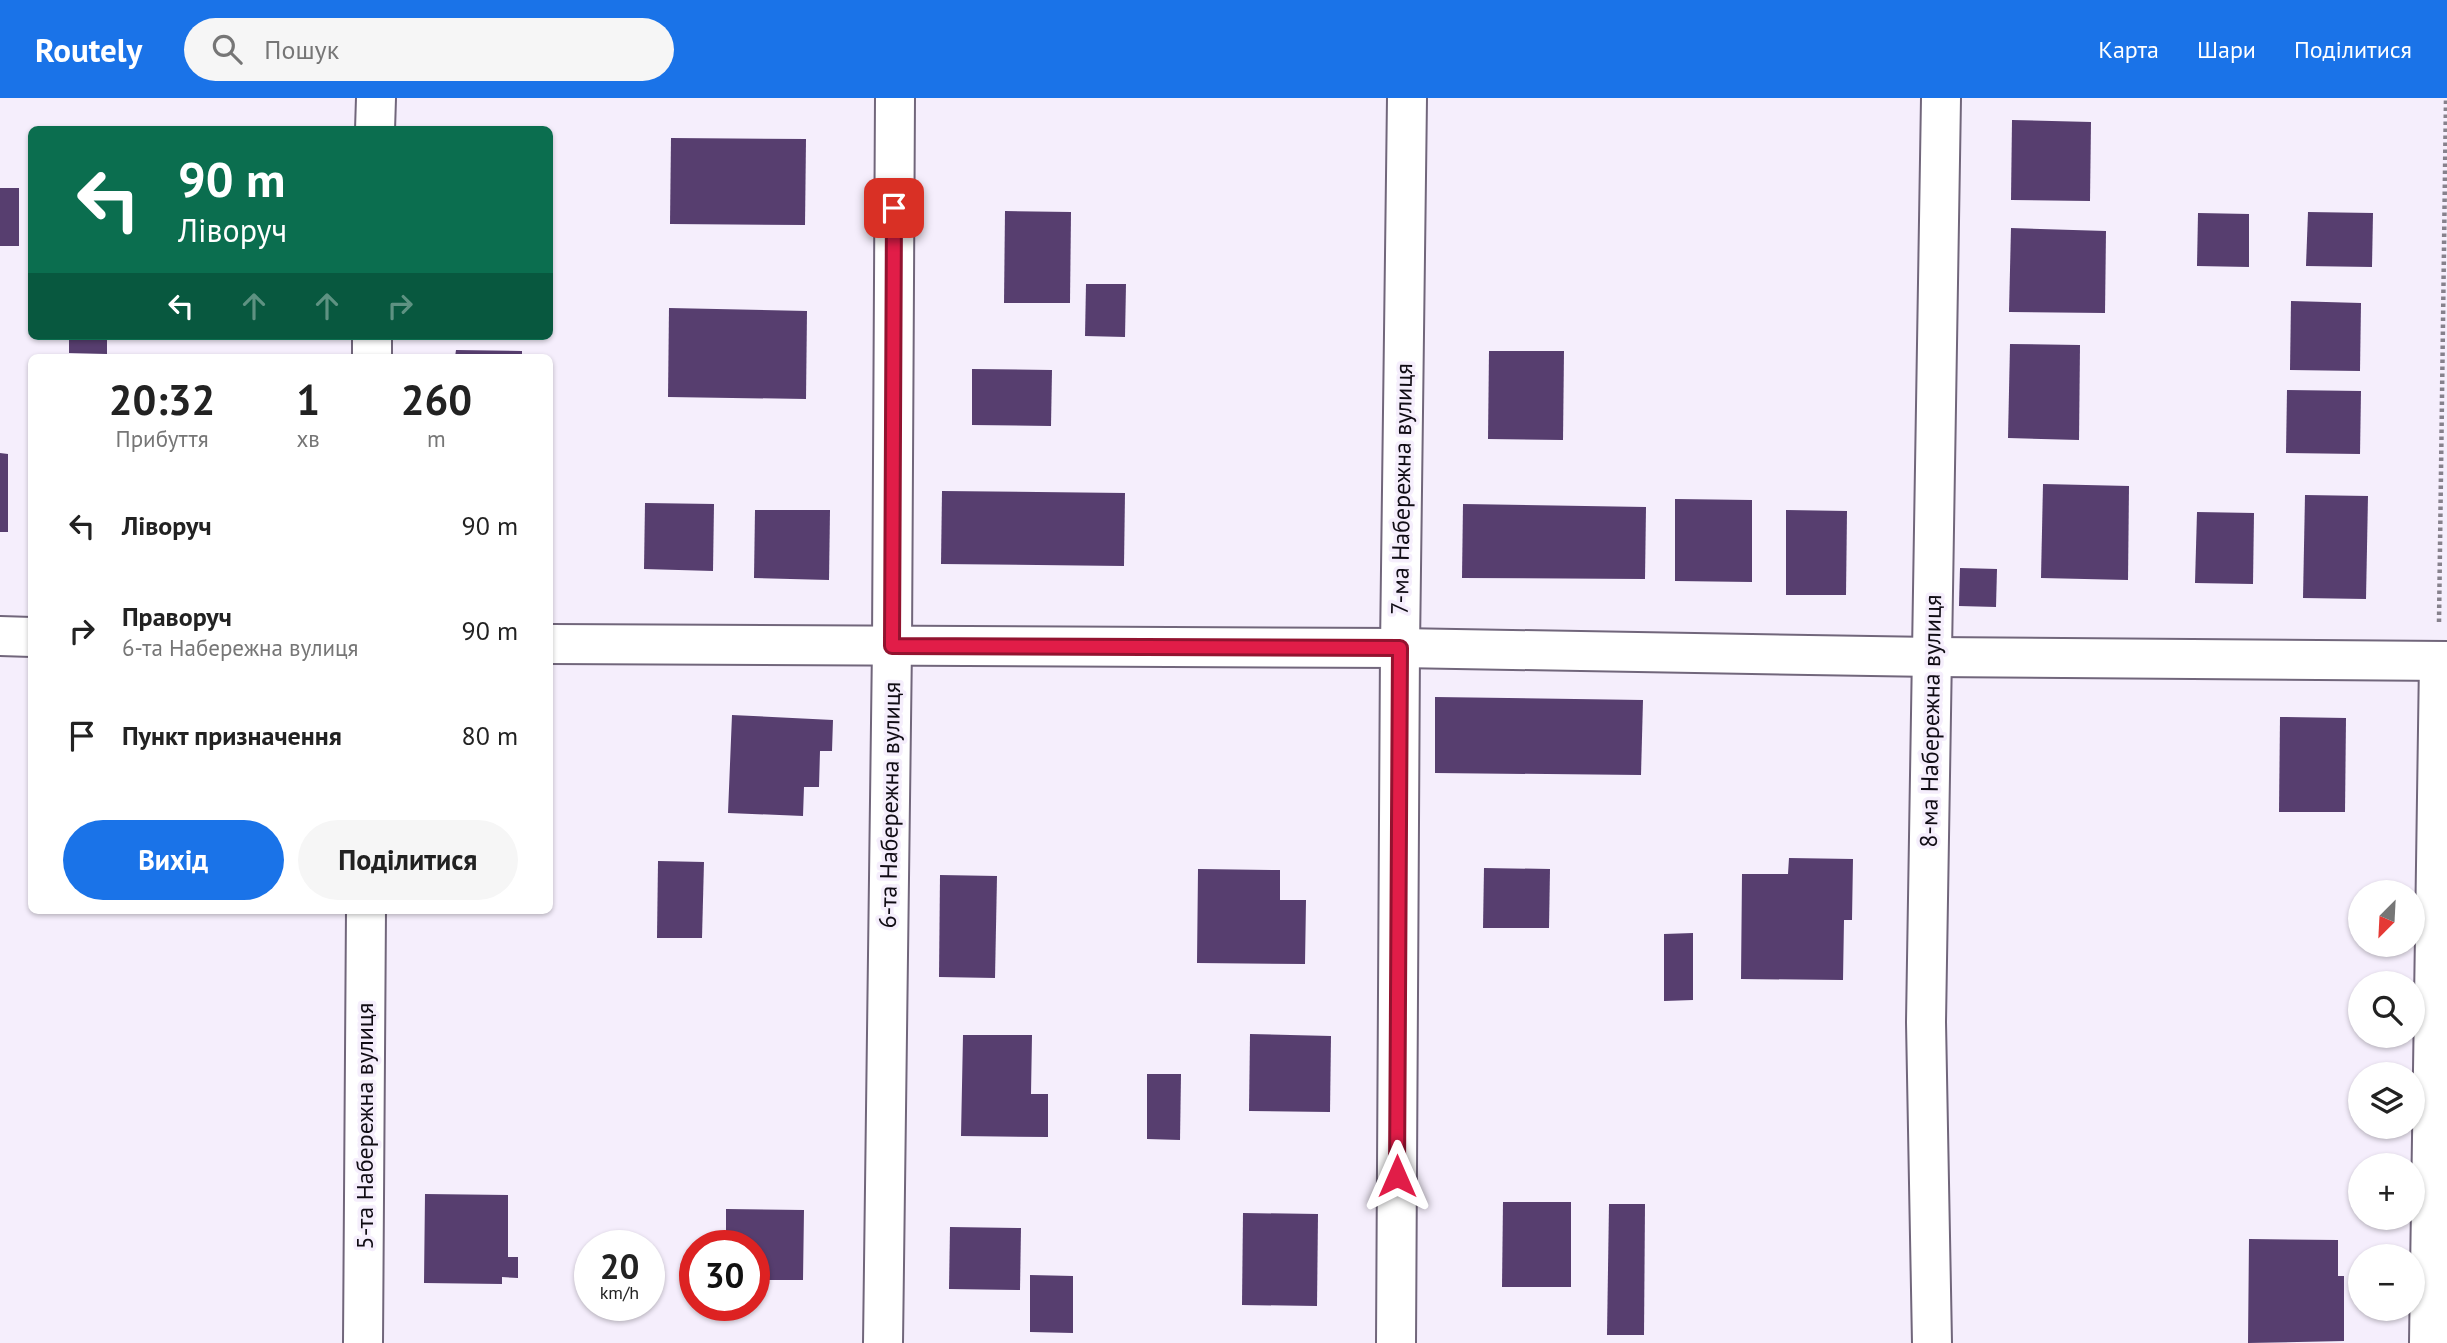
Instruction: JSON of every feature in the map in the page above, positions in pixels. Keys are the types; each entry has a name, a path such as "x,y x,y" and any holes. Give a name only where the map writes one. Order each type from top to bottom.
{"street":[{"path":"375,126 376,98"},
{"name":"6-та Набережна вулиця","path":"883,1343 892,646 895,98"},
{"name":"7-ма Набережна вулиця","path":"1396,1343 1400,648 1407,98"},
{"name":"8-ма Набережна вулиця","path":"1932,1343 1926,1022 1941,98"},
{"path":"0,636 28,636"},
{"path":"553,644 1400,648 1933,657 2443,661 2429,1343"},
{"name":"5-та Набережна вулиця","path":"363,1343 366,914"}],"path":[{"path":"2443,661 2445,98"}],"building":[{"path":"2012,120 2091,122 2090,201 2011,200"},
{"path":"671,138 806,139 805,225 670,224"},
{"path":"0,188 19,188 19,246 0,246"},
{"path":"1005,211 1071,212 1070,303 1004,303"},
{"path":"2308,212 2373,213 2372,267 2306,266"},
{"path":"2198,213 2249,214 2249,267 2197,266"},
{"path":"2011,228 2106,231 2105,313 2009,312"},
{"path":"1086,284 1126,284 1125,337 1085,336"},
{"path":"2291,301 2361,303 2360,371 2290,370"},
{"path":"669,308 807,311 806,399 668,397"},
{"path":"69,340 107,340 107,354 69,353"},
{"path":"2010,344 2080,345 2079,440 2008,438"},
{"path":"456,350 522,351 522,354 455,354"},
{"path":"1489,351 1564,351 1563,440 1488,439"},
{"path":"972,369 1052,370 1051,426 972,425"},
{"path":"2287,390 2361,391 2360,454 2286,453"},
{"path":"0,453 8,454 8,532 0,532"},
{"path":"2043,484 2129,486 2128,580 2041,578"},
{"path":"942,491 1125,493 1124,566 941,564"},
{"path":"2305,495 2368,496 2366,599 2303,598"},
{"path":"1675,499 1752,500 1752,582 1675,581"},
{"path":"645,503 714,504 713,571 644,569"},
{"path":"1463,504 1646,507 1645,579 1462,578"},
{"path":"755,510 830,510 829,580 754,578"},
{"path":"1786,510 1847,511 1846,595 1786,595"},
{"path":"2197,512 2254,513 2253,584 2195,583"},
{"path":"1960,568 1997,569 1996,607 1959,606"},
{"path":"1435,697 1643,700 1641,775 1435,773"},
{"path":"732,715 833,720 832,751 820,751 819,787 804,787 803,816 728,813"},
{"path":"2280,717 2346,718 2345,812 2279,812"},
{"path":"1789,858 1853,859 1852,920 1844,920 1843,980 1741,979 1742,874 1788,874"},
{"path":"658,861 704,862 702,938 657,938"},
{"path":"1484,868 1550,869 1549,928 1483,928"},
{"path":"1198,869 1280,870 1280,900 1306,900 1305,964 1197,963"},
{"path":"940,875 997,876 995,978 939,977"},
{"path":"1693,933 1693,1000 1664,1001 1664,934"},
{"path":"1250,1034 1331,1036 1330,1112 1249,1111"},
{"path":"963,1035 1032,1035 1031,1094 1048,1094 1048,1137 961,1136"},
{"path":"1147,1074 1181,1074 1180,1140 1147,1139"},
{"path":"425,1194 508,1195 508,1257 518,1257 518,1278 502,1277 502,1284 424,1283"},
{"path":"1503,1202 1571,1202 1571,1287 1502,1287"},
{"path":"1609,1204 1645,1204 1644,1335 1607,1335"},
{"path":"726,1209 804,1210 803,1280 770,1280 770,1230 726,1230"},
{"path":"1243,1213 1318,1214 1317,1306 1242,1305"},
{"path":"950,1227 1021,1228 1020,1290 949,1289"},
{"path":"2249,1239 2338,1240 2338,1276 2344,1276 2344,1341 2248,1343"},
{"path":"1030,1275 1073,1276 1073,1333 1030,1332"}],"route":[{"path":"894,208 892,646 1400,648 1397,1176"}]}
